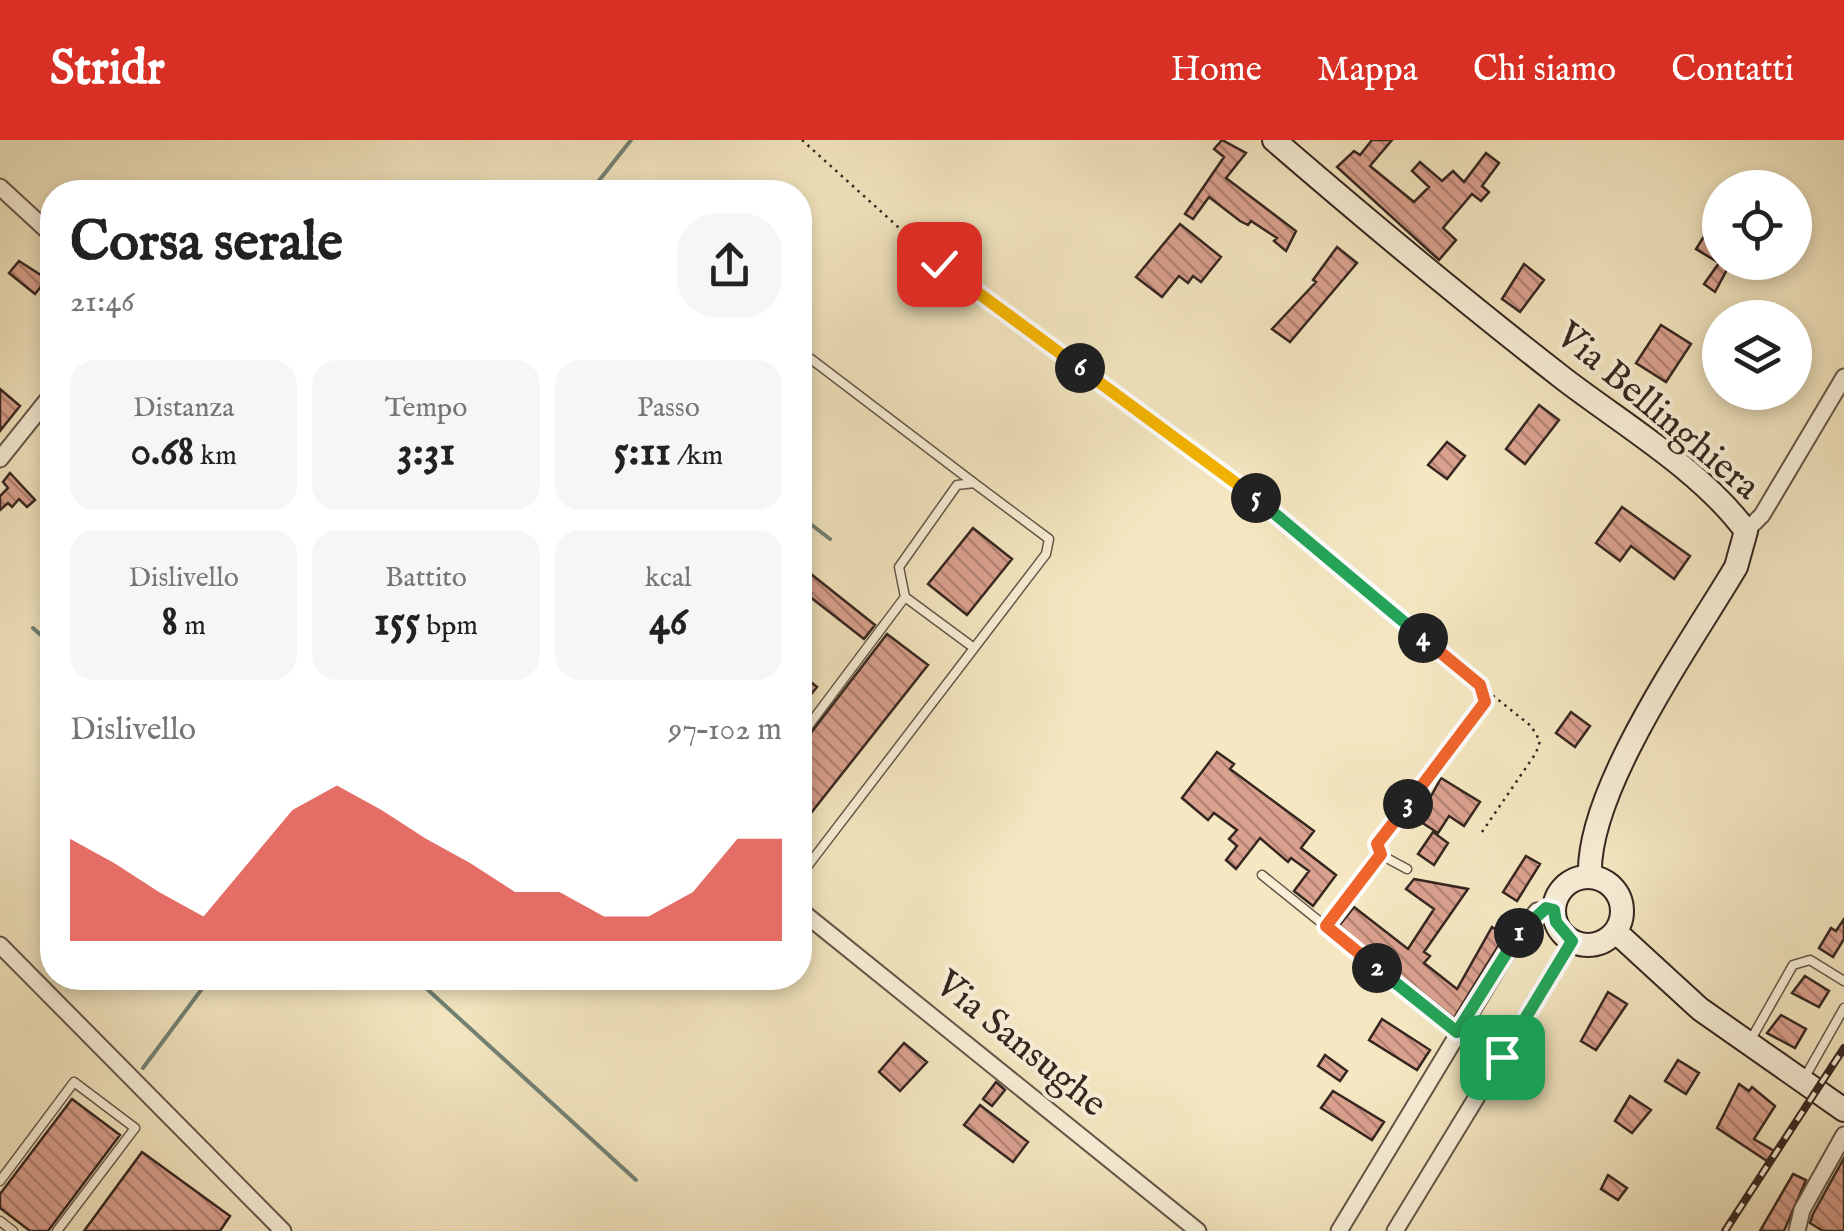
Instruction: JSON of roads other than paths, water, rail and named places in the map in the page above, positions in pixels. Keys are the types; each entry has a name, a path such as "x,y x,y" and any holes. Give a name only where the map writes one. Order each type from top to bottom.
{"street":[{"name":"Via Bellinghiera","path":"1274,140 1457,296 1690,476 1732,512 1746,531 1736,567 1611,786 1594,832 1590,876"},
{"path":"0,187 40,223"},
{"path":"1746,531 1762,515 1844,377"},
{"path":"0,459 40,409"},
{"path":"1590,876 1610,884 1620,896 1622,918 1616,932 1596,945 1572,941 1556,922 1554,910 1565,885 1590,876"},
{"path":"1339,1231 1519,933 1538,911 1554,910"},
{"name":"Via Sansughe","path":"812,920 1198,1231"},
{"path":"1616,932 1700,1009 1844,1110"},
{"path":"1395,1231 1572,941"},
{"path":"0,945 40,985"},
{"path":"45,990 283,1231"},
{"path":"1797,1231 1802,1210 1844,1135"}],"lane":[{"path":"812,360 1049,540 1046,554 812,860"},
{"path":"974,484 958,485 899,567 905,597 974,648"},
{"path":"812,720 905,597"},
{"path":"1326,926 1381,854 1407,869"},
{"path":"1262,875 1457,1032"},
{"path":"1748,1044 1793,965 1810,960 1844,981"},
{"path":"1802,1081 1844,1008"},
{"path":"0,1181 74,1082 135,1128 56,1231"},
{"path":"0,1221 13,1231"}],"waterway":[{"path":"599,180 631,140"},
{"path":"812,525 830,539"},
{"path":"33,628 40,634"},
{"path":"143,1068 201,990"},
{"path":"428,990 636,1180"}],"railway":[{"path":"1725,1231 1844,1048"}]}
